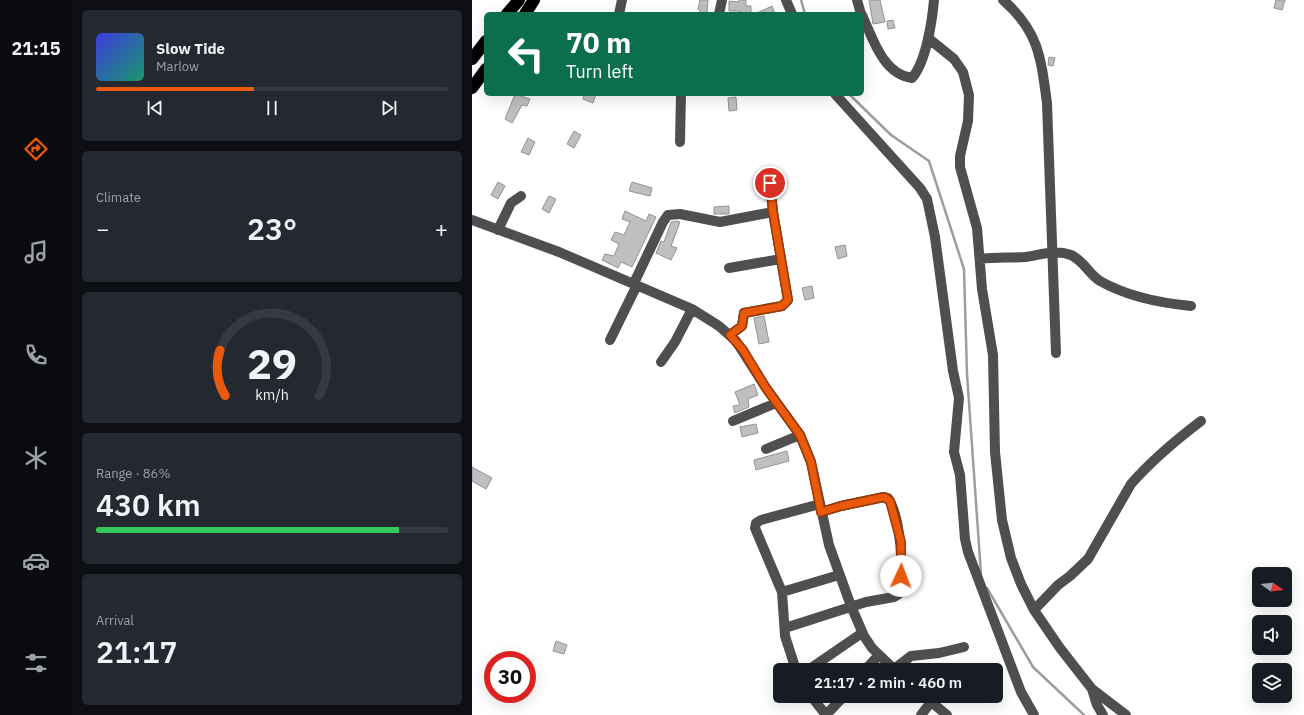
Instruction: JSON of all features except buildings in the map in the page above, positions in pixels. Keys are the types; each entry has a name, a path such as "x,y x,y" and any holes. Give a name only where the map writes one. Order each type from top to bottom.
{"highway":[{"path":"509,12 519,0"},
{"path":"526,12 534,0"},
{"path":"472,58 484,43"},
{"path":"472,88 484,72"}],"street":[{"path":"619,12 622,0"},
{"path":"719,12 722,0"},
{"path":"786,0 791,12"},
{"path":"857,0 861,12"},
{"path":"864,19 882,56 891,68 902,76 912,78 918,71 928,38 934,0"},
{"path":"1003,0 1015,10 1030,28 1041,63 1047,103 1056,353"},
{"path":"928,38 954,59 963,72 969,95 968,121 960,156 960,167 977,228 982,289 993,355 995,452 1002,520 1011,558 1021,584 1034,610 1060,648 1092,689 1126,715"},
{"path":"680,96 680,142"},
{"path":"838,96 920,188 927,199 935,237 952,364 959,398 954,452 960,475 965,539 968,552 1030,714"},
{"path":"730,335 742,326 744,313 786,304 788,300 773,212 770,183"},
{"path":"498,230 511,203 521,196"},
{"path":"610,340 663,222 668,215 680,214 720,222 773,212"},
{"path":"472,220 636,284 692,309 730,335 743,350 776,403 800,435 811,462 820,508 839,575 862,633 888,663"},
{"path":"980,259 1026,257 1052,252 1072,255 1100,281 1123,291 1161,303 1191,306"},
{"path":"729,268 781,259"},
{"path":"662,362 675,342 692,309"},
{"path":"733,421 776,403"},
{"path":"1034,610 1058,585 1088,559 1135,480 1174,442 1201,421"},
{"path":"766,449 800,435"},
{"path":"785,628 851,606 894,597 899,594 901,586 901,542 890,501 884,497 841,506 820,508 756,523 755,528 761,547 782,592 785,628 788,648 793,663"},
{"path":"782,592 839,575"},
{"path":"818,663 862,633"},
{"path":"902,663 911,656 939,653 964,647"},
{"path":"872,663 880,655"},
{"path":"1092,689 1097,705 1103,715"},
{"path":"817,703 826,715 837,703"},
{"path":"921,715 926,703"},
{"path":"933,703 947,715"}],"waterway":[{"path":"801,0 804,12"},
{"path":"851,96 891,135 929,161 964,269 967,374 981,574"},
{"path":"987,588 1033,667 1084,715"}],"route":[{"path":"770,183 773,212 788,300 786,304 782,306 744,313 742,326 730,335 736,340 743,350 766,388 800,435 811,462 821,512 850,504 861,503 884,497 888,498 893,510 901,542 901,576"}]}
